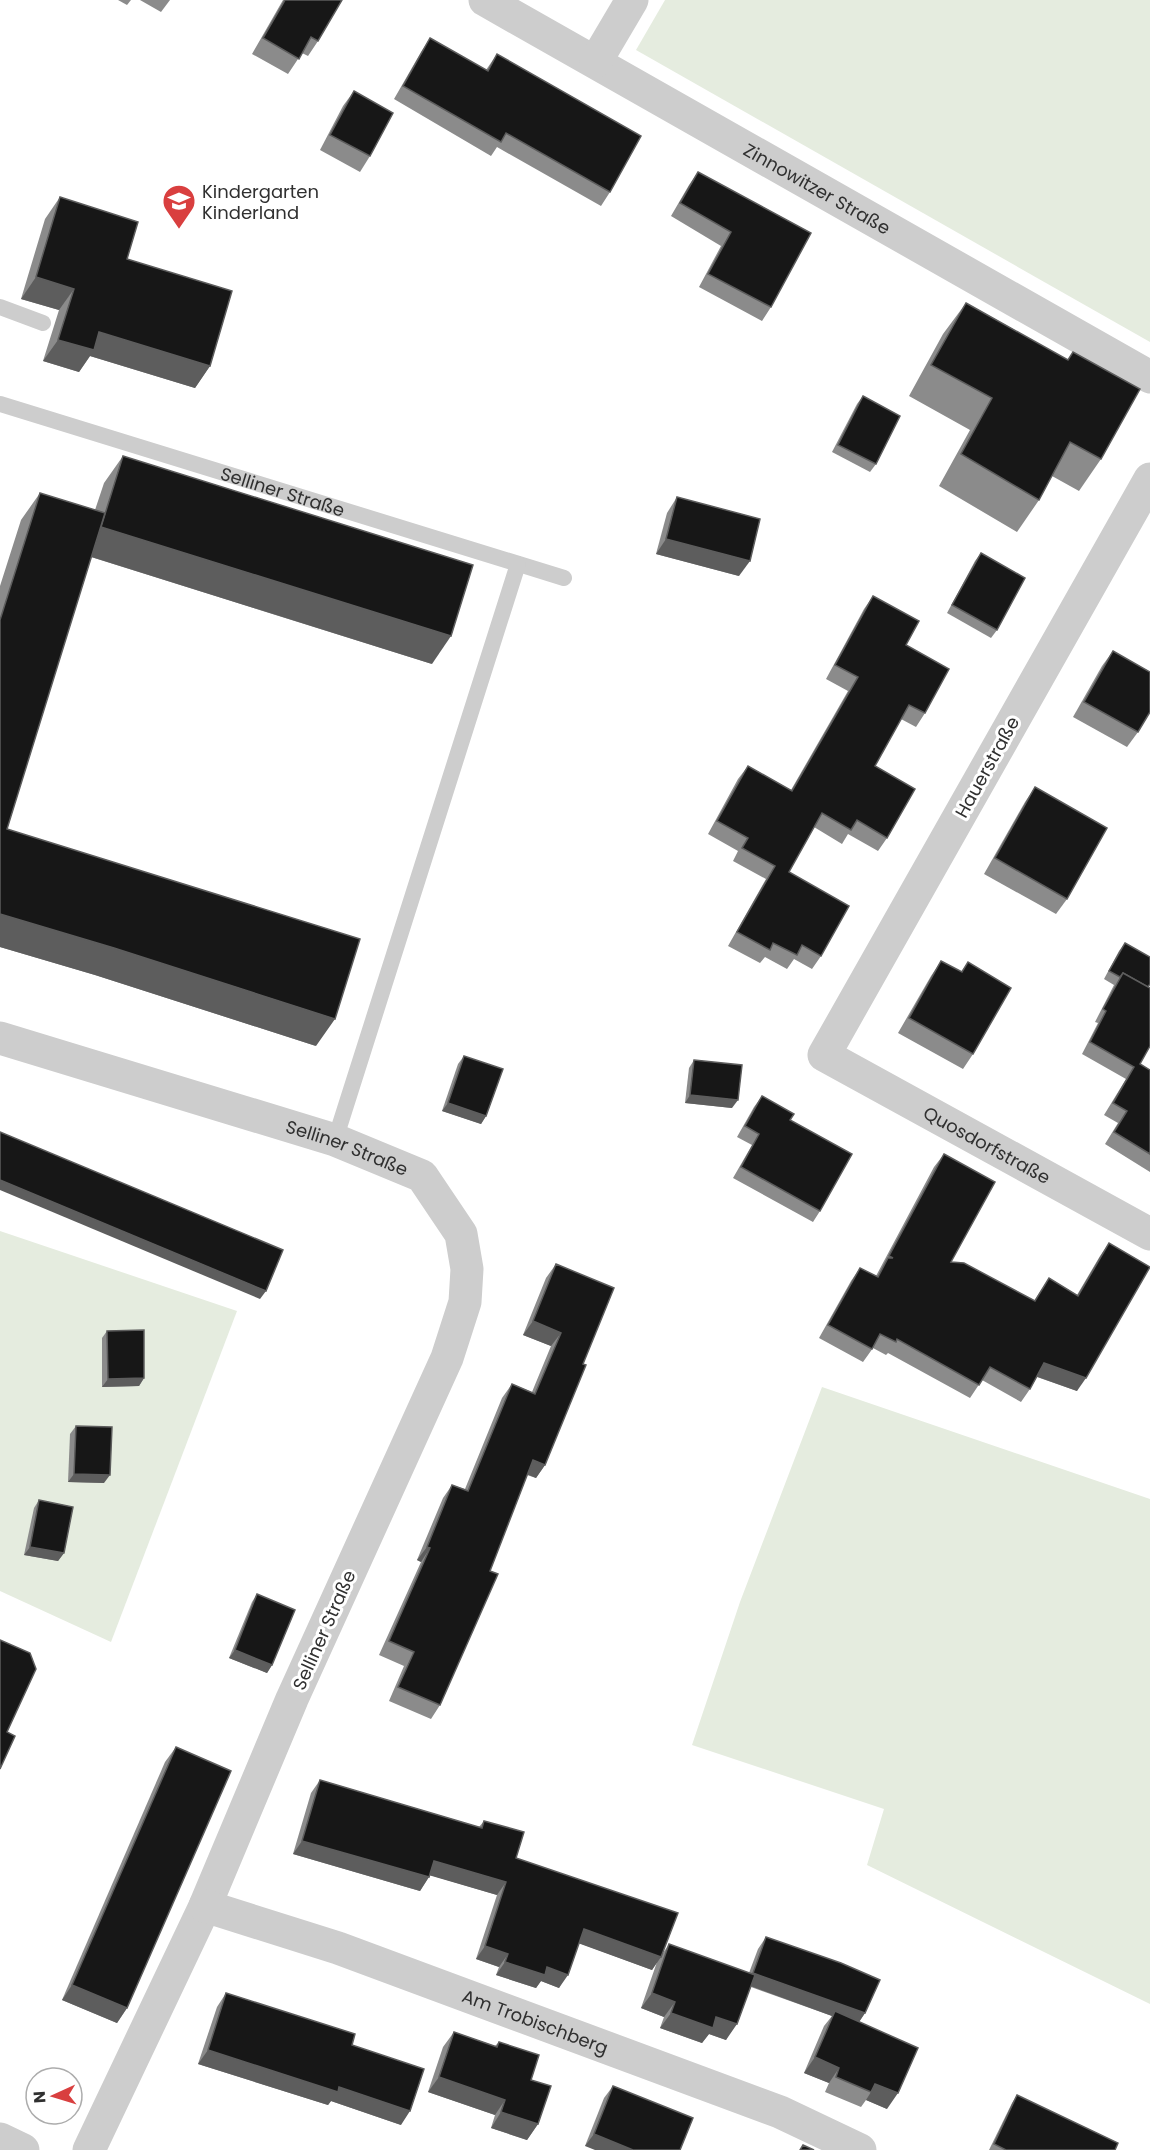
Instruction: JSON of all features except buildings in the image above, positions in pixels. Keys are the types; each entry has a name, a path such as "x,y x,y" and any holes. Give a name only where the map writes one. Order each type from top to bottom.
{"street":[{"name":"Zinnowitzer Straße","path":"485,0 1150,377"},
{"path":"596,61 632,0"},
{"name":"Hauerstraße","path":"824,1055 1150,479"},
{"name":"Selliner Straße","path":"0,1038 335,1140 422,1176 461,1234 467,1269 465,1302 447,1358 292,1699 205,1906"},
{"name":"Quosdorfstraße","path":"824,1055 1150,1234"},
{"path":"89,2150 205,1906"},
{"name":"Am Trobischberg","path":"205,1906 338,1948 780,2112 860,2150"},
{"path":"0,2139 23,2150"}],"lane":[{"path":"0,307 43,323"},
{"name":"Selliner Straße","path":"0,404 564,578"},
{"path":"335,1140 518,564"}],"shaded area":[{"path":"665,0 1150,0 1150,342 636,50"},
{"path":"0,1231 237,1311 111,1642 0,1591"},
{"path":"822,1387 1150,1499 1150,2004 867,1865 884,1809 692,1745 740,1602"}],"place":[{"name":"Kindergarten Kinderland","path":"179,230"}]}
